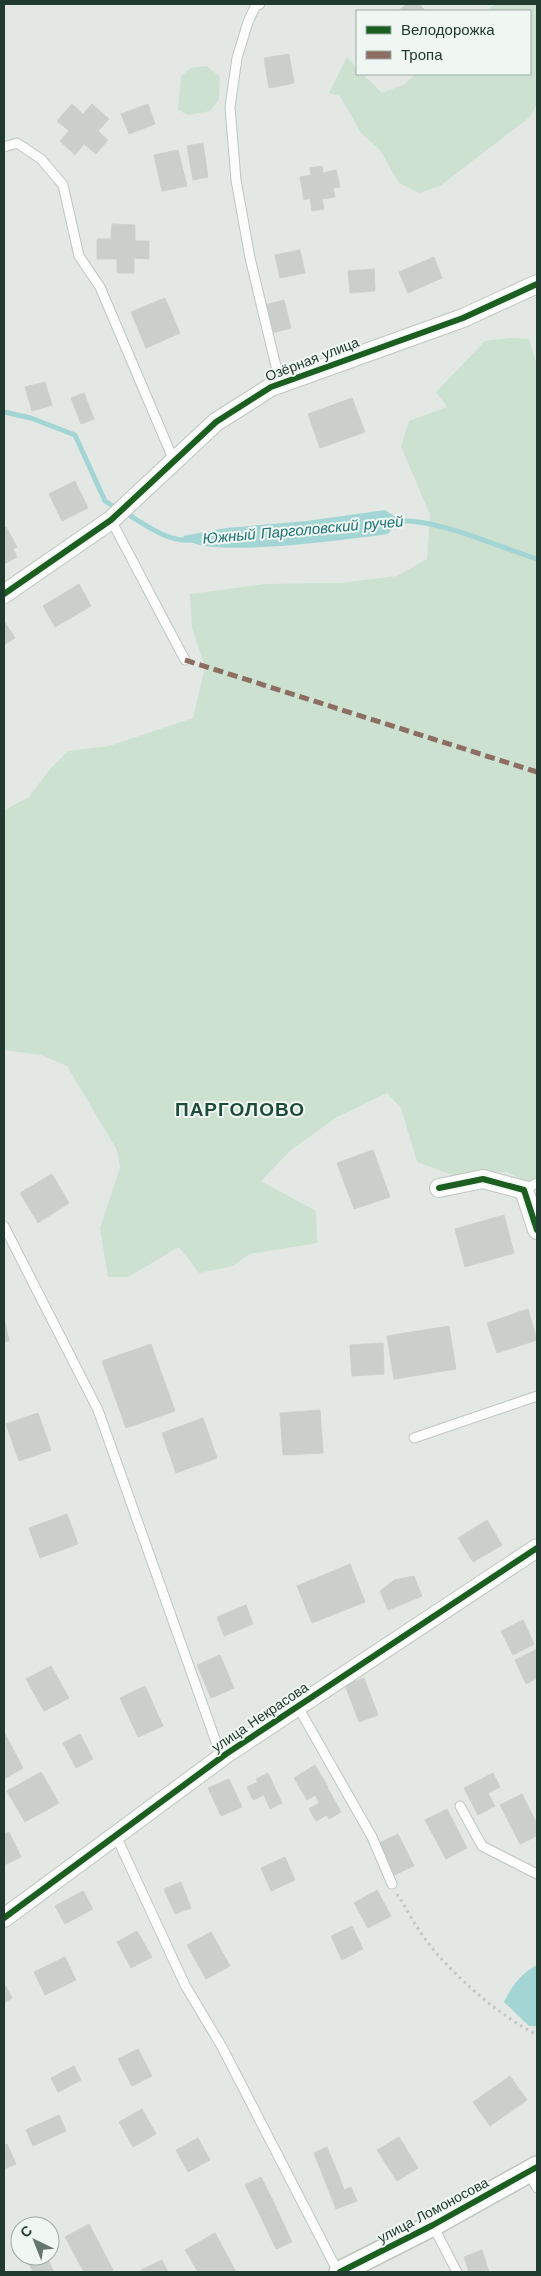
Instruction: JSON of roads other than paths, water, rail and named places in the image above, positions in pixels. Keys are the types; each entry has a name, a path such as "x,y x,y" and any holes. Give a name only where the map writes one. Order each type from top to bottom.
{"street":[{"name":"Озёрная улица","path":"4,594 111,520 216,422 271,386 462,318 537,284"},
{"path":"439,1188 483,1179 531,1186 537,1230"},
{"name":"улица Некрасова","path":"4,1918 226,1754 536,1553"},
{"name":"улица Ломоносова","path":"339,2272 535,2175"}],"lane":[{"path":"260,4 255,7 248,22 237,58 230,107 238,190 250,258 280,383"},
{"path":"4,147 17,143 41,159 63,185 79,256 100,287 174,461"},
{"path":"111,520 185,660"},
{"path":"4,1226 98,1410 216,1742 226,1754"},
{"path":"414,1438 537,1396"},
{"path":"298,1707 372,1836 392,1884"},
{"path":"460,1806 482,1846 537,1874"},
{"path":"116,1836 185,1985 222,2047 339,2272"},
{"path":"433,2225 457,2272"}],"water":[{"path":"385,510 400,520 388,534 374,536 304,544 242,548 214,547 194,543 183,536 226,528 306,521"},
{"path":"537,1965 537,2026 529,2026 504,2002 518,1980"}],"waterway":[{"name":"Южный Парголовский ручей","path":"4,412 31,418 75,435 105,501 113,506"},
{"name":"Южный Парголовский ручей","path":"129,515 166,536 190,540"},
{"name":"Южный Парголовский ручей","path":"395,521 411,521 447,528 537,559"}],"district":[{"name":"ПАРГОЛОВО","path":"240,1109"}]}
